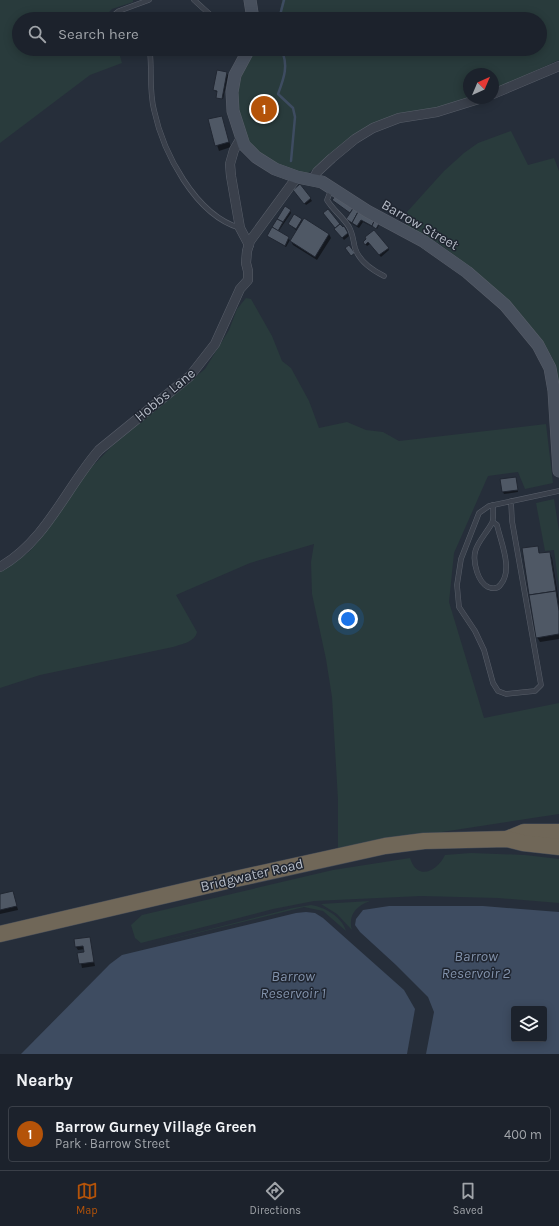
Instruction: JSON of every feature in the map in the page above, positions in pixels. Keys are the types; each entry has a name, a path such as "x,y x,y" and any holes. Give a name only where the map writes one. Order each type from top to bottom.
{"highway":[{"name":"Bridgwater Road","path":"507,839 524,832 559,832"},
{"name":"Bridgwater Road","path":"0,934 385,846 424,841 507,839 523,843 559,848"},
{"path":"523,843 536,848 559,852"}],"main road":[{"path":"250,0 252,12"},
{"name":"Barrow Street","path":"246,56 236,75 232,92 233,111 241,138 250,151 260,160 280,172 313,180 332,188 367,212 423,241 451,260 489,290 528,330 546,356 550,368 554,390 559,471"}],"street":[{"path":"499,91 559,66"},
{"path":"313,180 317,172 332,158 355,139 373,128 400,118 437,112 463,104"},
{"path":"241,138 234,150 230,164 240,228 249,245"},
{"name":"Hobbs Lane","path":"0,567 21,553 37,536 87,464 99,450 190,376 202,363 215,344 240,289 248,280 246,263 249,245 272,210 297,177"}],"lane":[{"path":"118,12 149,0"},
{"path":"194,0 207,12"},
{"path":"150,56 150,84 154,109 163,140 175,167 190,189 210,210 226,224 240,228"},
{"path":"332,188 327,200 348,225 360,257 371,269 384,276"},
{"path":"511,501 512,521 541,685 535,691 506,694 498,691 493,682 484,650 475,631 459,607 457,585 460,559 479,514 489,506 511,501 559,491"},
{"path":"493,505 493,522 478,542 474,563 484,585 492,589 500,586 506,577 507,567 497,526 493,522"}],"shaded area":[{"path":"0,0 133,0 133,2 112,9 109,12 12,12 12,56 120,56 122,63 90,75 0,143"},
{"path":"282,0 559,0 559,60 499,87 499,68 463,68 463,101 398,116 335,152 307,174 270,162 248,142 237,112 237,85 250,56 547,56 547,12 279,12"},
{"path":"511,131 528,165 554,158 559,171 559,393 558,379 552,357 537,335 506,299 475,271 438,243 406,227 407,212 444,171 478,143"},
{"path":"246,298 251,299 272,336 282,361 291,368 309,401 319,428 347,422 366,430 383,432 399,441 546,424 553,483 525,489 518,472 488,476 454,553 449,602 484,718 559,703 559,814 338,848 338,800 332,697 326,659 312,594 311,562 314,544 250,563 176,595 197,632 194,638 188,642 173,647 40,675 0,688 0,572 29,552 45,533 84,475 112,446 205,369 229,330 237,309"},
{"path":"554,499 559,531 559,588 554,550 545,551 536,503"},
{"path":"471,853 525,855 559,859 559,903 498,898 421,896 314,901 273,909 141,943 135,938 131,925 142,915 333,870 410,858 417,870 427,872 437,866 445,855"},
{"path":"370,901 357,908 354,912 351,920 352,930 337,914 321,904"},
{"path":"311,905 327,910 337,917 341,921 346,931 323,911 304,907 152,944 293,908"}],"water":[{"name":"Barrow Reservoir 2","path":"389,906 483,906 559,912 559,1054 426,1054 434,1012 428,997 360,932 355,925 356,919 363,910"},
{"name":"Barrow Reservoir 1","path":"296,913 315,913 323,918 404,990 415,1009 407,1054 21,1054 110,964 122,955"}],"building":[{"path":"217,70 227,72 222,99 216,98 217,91 213,90"},
{"path":"222,116 229,142 215,146 208,119"},
{"path":"300,184 311,198 304,204 293,190"},
{"path":"336,195 354,207 350,213 332,200"},
{"path":"285,206 291,210 283,222 277,219"},
{"path":"354,207 359,210 352,223 346,219"},
{"path":"328,209 340,224 335,228 323,213"},
{"path":"359,210 375,219 372,226 361,220 357,226 352,223"},
{"path":"294,214 302,219 296,229 288,224"},
{"path":"304,218 329,234 315,257 290,241"},
{"path":"277,219 283,222 278,231 272,227"},
{"path":"375,219 380,222 376,229 372,226"},
{"path":"340,224 343,227 344,226 348,233 342,238 334,229"},
{"path":"272,227 289,237 285,246 267,236"},
{"path":"374,230 389,248 379,255 368,242 365,245 363,242 366,239 365,237"},
{"path":"349,245 355,253 351,256 345,248"},
{"path":"516,477 518,490 502,492 500,479"},
{"path":"538,546 539,553 550,552 556,591 529,595 522,548"},
{"path":"556,591 559,611 559,634 536,638 529,595"},
{"path":"13,891 17,906 0,910 0,894"},
{"path":"90,937 94,962 79,964 77,953 84,952 83,946 75,947 74,939"}],"waterway":[{"path":"281,12 284,0"},
{"path":"283,56 285,72 278,94 293,108 295,117 291,161"}],"place":[{"name":"Barrow Gurney Village Green","path":"264,109"}]}
